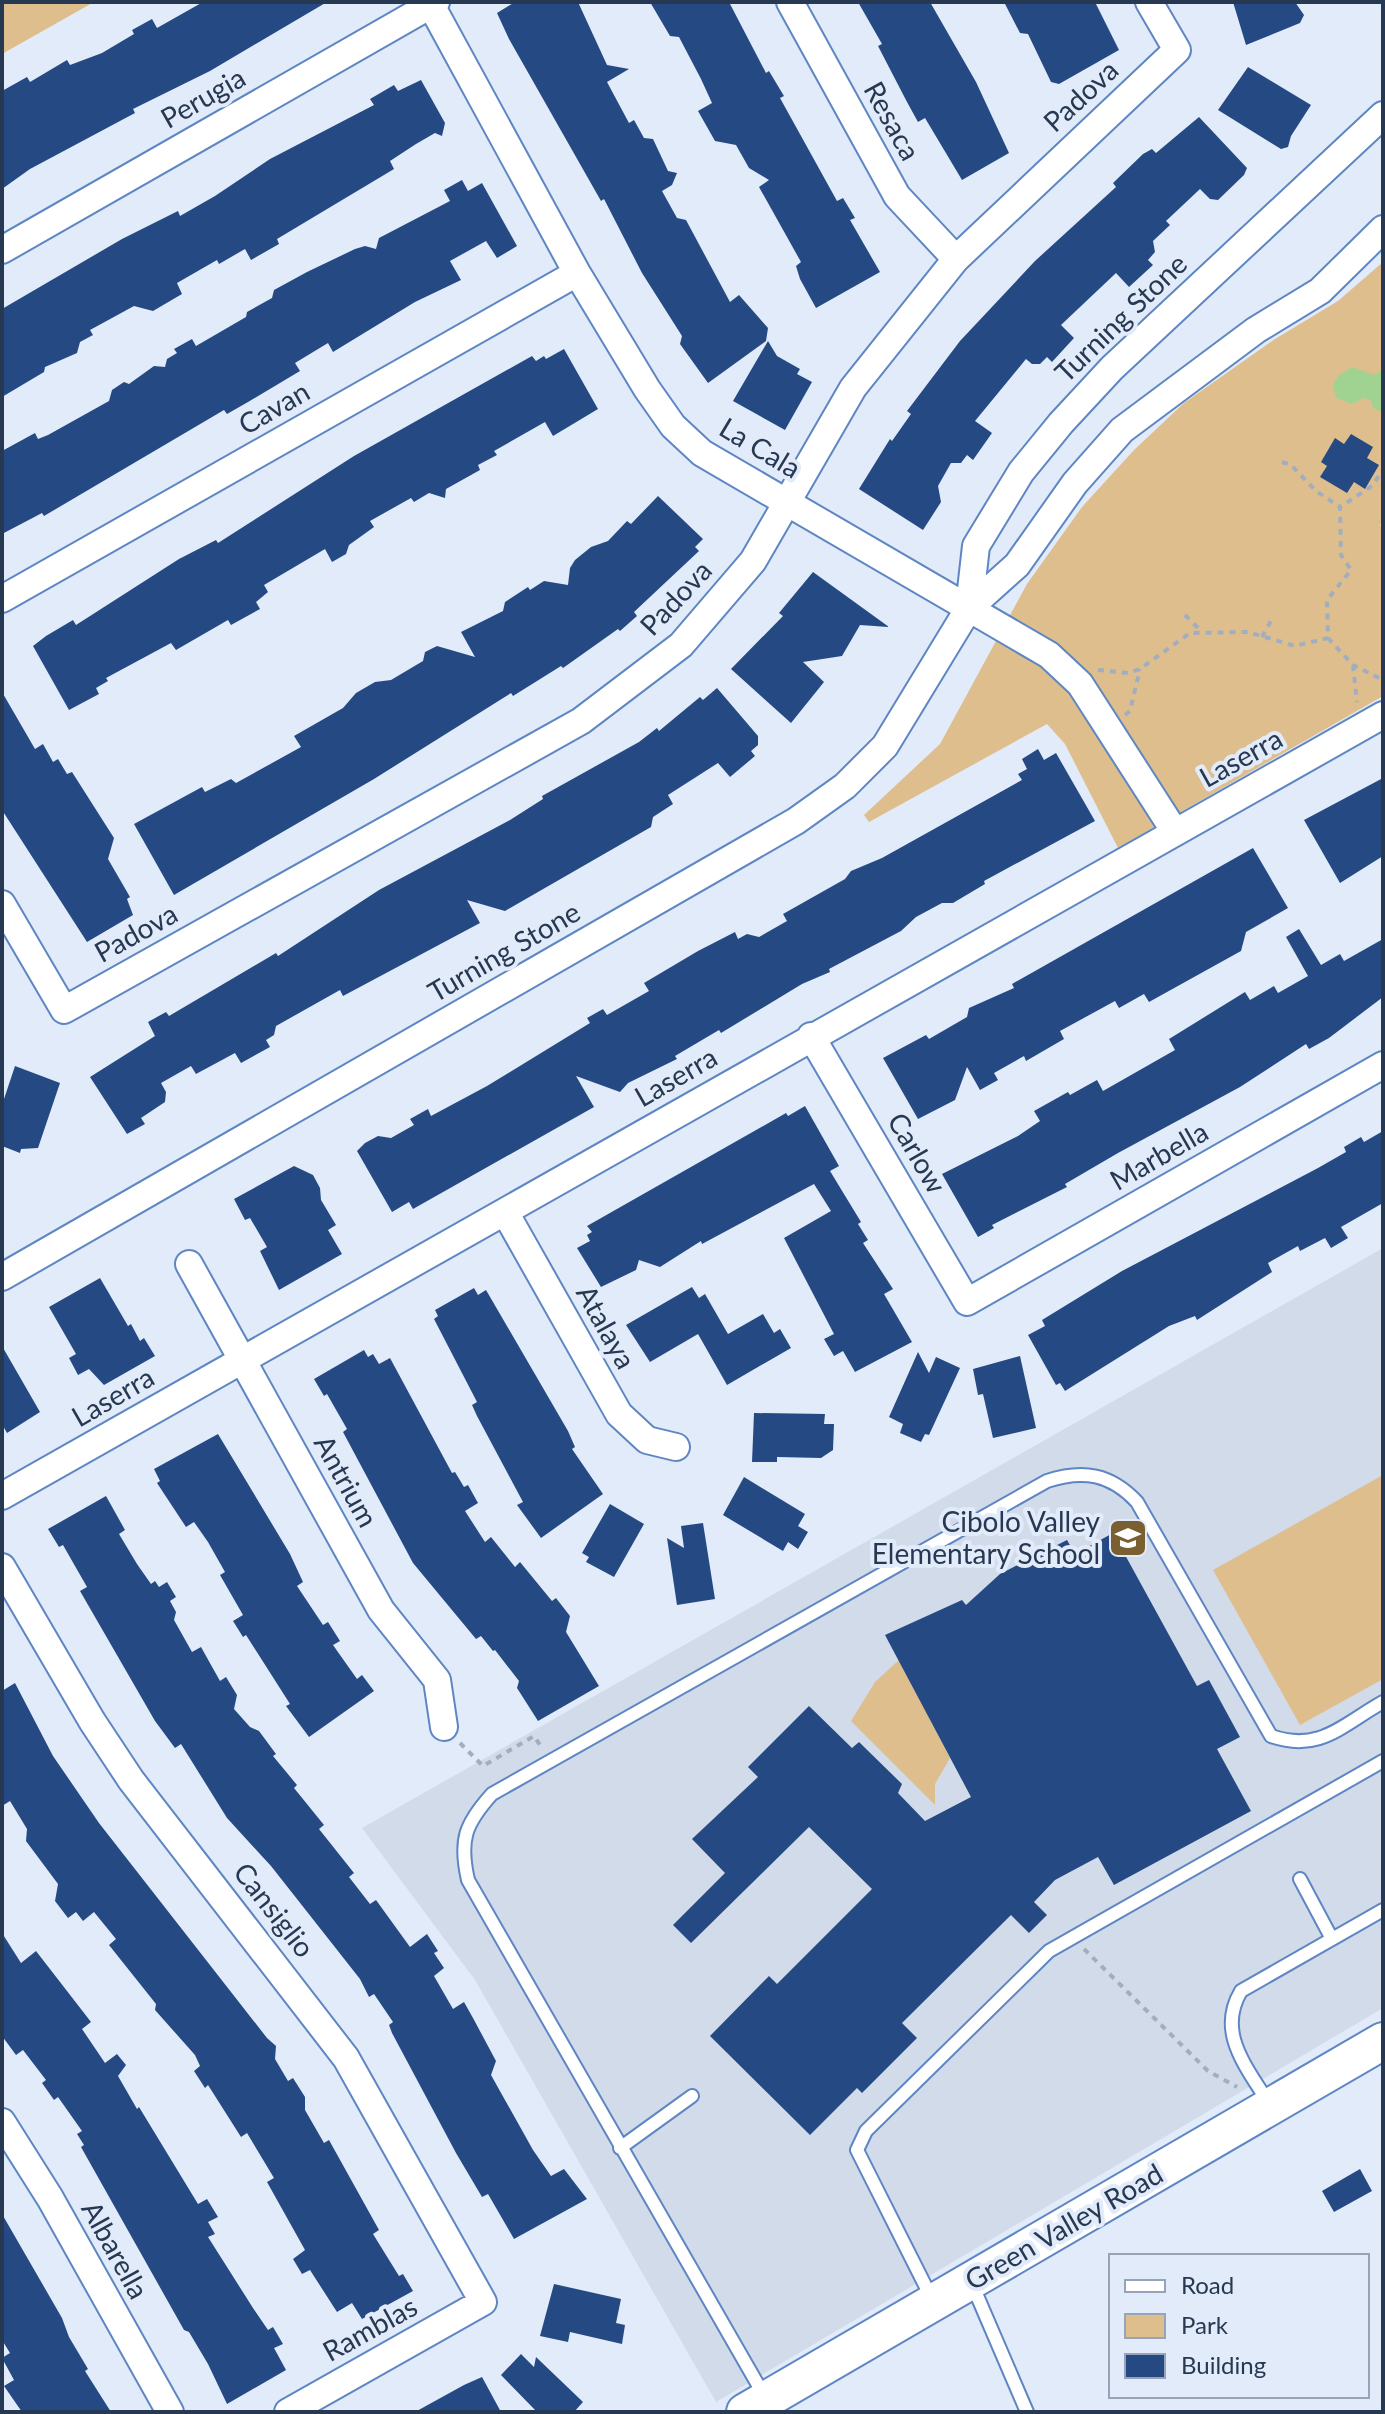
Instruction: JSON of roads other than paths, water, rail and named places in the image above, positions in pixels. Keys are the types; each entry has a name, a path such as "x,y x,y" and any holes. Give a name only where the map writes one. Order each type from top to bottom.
{"street":[{"name":"Resaca","path":"790,2 897,196 956,259"},
{"name":"Padova","path":"2,904 64,1010 581,721 681,645 753,561 853,388 956,259 1177,50 1149,2"},
{"name":"Perugia","path":"2,250 434,3"},
{"name":"La Cala","path":"434,3 577,273 673,426 702,453 1049,655 1080,684 1175,832"},
{"name":"Turning Stone","path":"969,608 976,546 1021,472 1061,423 1112,368 1383,115"},
{"name":"Turning Stone","path":"2,1277 796,821 845,786 885,746 969,608 1017,565 1075,483 1122,430 1256,330 1320,291 1383,229"},
{"name":"Cavan","path":"2,599 577,273"},
{"name":"Laserra","path":"2,1496 811,1036 1375,720"},
{"name":"Carlow","path":"811,1036 967,1302"},
{"name":"Marbella","path":"967,1302 1383,1065"},
{"name":"Atalaya","path":"505,1212 619,1414 647,1440 676,1447"},
{"name":"Antrium","path":"189,1264 381,1610 437,1680 444,1727"},
{"name":"Cansiglio","path":"2,1567 92,1721 131,1780 346,2058 483,2302"},
{"name":"Green Valley Road","path":"756,2406 1383,2041"},
{"name":"Albarella","path":"2,2122 50,2198 170,2412"},
{"name":"Ramblas","path":"288,2412 483,2302"}],"lane":[{"path":"756,2406 620,2148 468,1880 463,1859 469,1819 492,1794 1047,1481 1078,1473 1122,1487 1137,1502 1271,1736 1294,1744 1315,1742 1383,1702"},
{"path":"933,2302 857,2150 866,2131 1049,1951 1383,1761"},
{"path":"1300,1879 1332,1939"},
{"path":"1271,2106 1234,2043 1231,2008 1241,1991 1383,1910"},
{"path":"620,2148 692,2096"},
{"path":"971,2281 1027,2412"}],"place":[{"name":"Cibolo Valley Elementary School","path":"1128,1538"}]}
